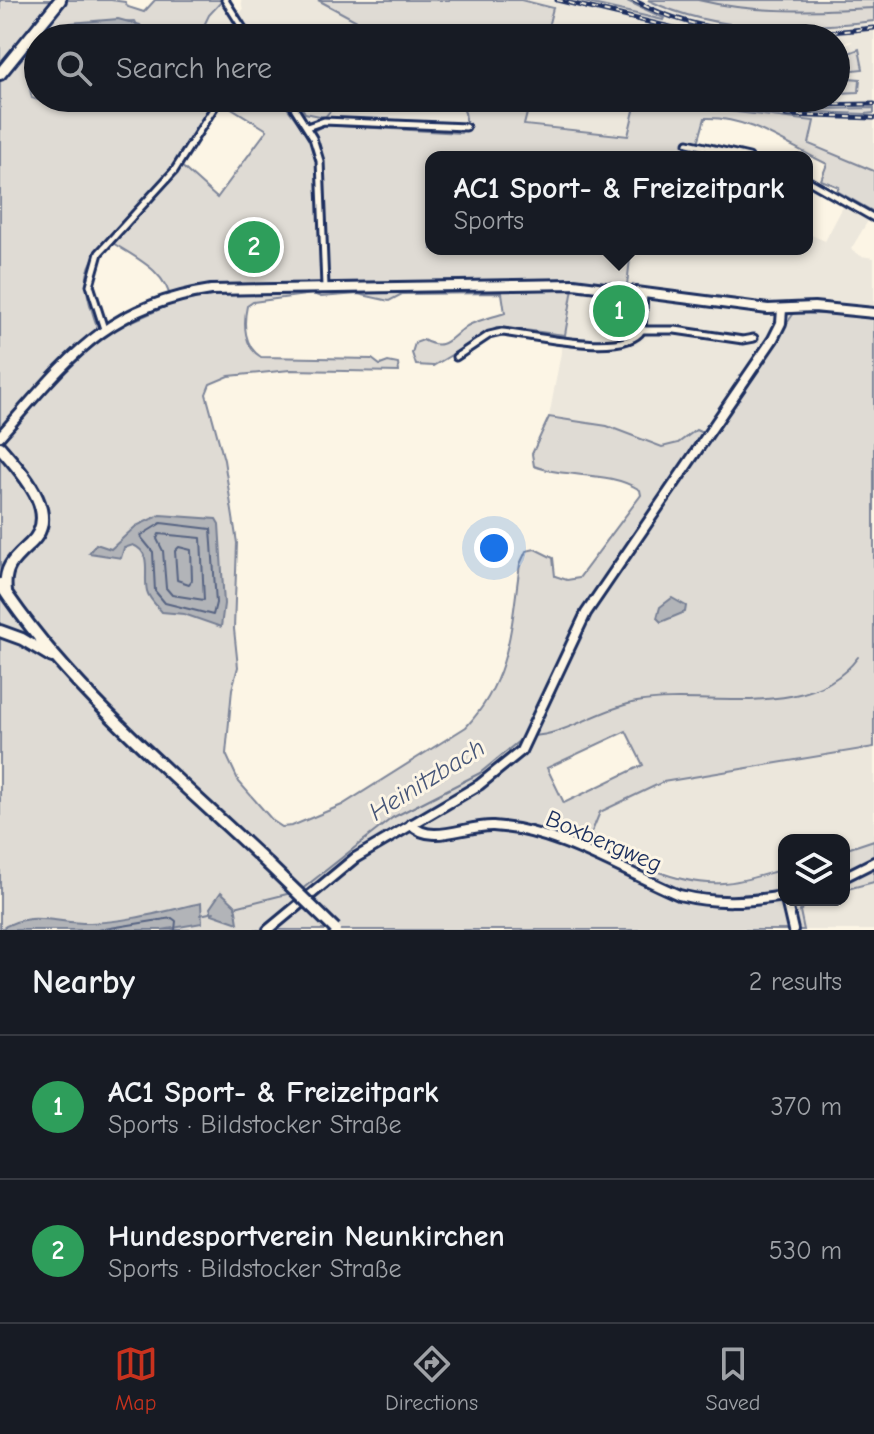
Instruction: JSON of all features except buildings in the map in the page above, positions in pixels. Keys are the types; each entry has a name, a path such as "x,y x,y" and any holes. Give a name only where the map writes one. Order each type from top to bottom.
{"highway":[{"path":"41,24 60,0"},
{"path":"0,74 24,44"},
{"path":"0,438 4,453 36,496 42,516 37,536 18,554 5,573 3,588 64,665 335,930"},
{"path":"0,563 18,554"},
{"path":"0,631 28,642 64,665"}],"street":[{"path":"225,0 240,24"},
{"path":"104,329 90,285 99,253 174,171 211,112"},
{"path":"297,112 307,127 321,170 325,286"},
{"path":"307,127 324,121 466,127"},
{"path":"688,143 723,151"},
{"path":"813,183 874,218"},
{"path":"0,438 59,367 104,329 141,310 199,292 325,286 554,283 782,309 814,307 874,313"},
{"path":"456,357 495,333 614,344 634,338 642,330 644,292"},
{"path":"268,930 355,858 479,785 521,751 586,613 773,339 781,323 782,309"},
{"path":"642,330 675,330 743,340 754,338"},
{"name":"Boxbergweg","path":"411,824 422,835 430,836 478,826 539,834 679,895 702,901 727,903 778,899"},
{"path":"850,874 874,862"},
{"path":"787,906 793,930"}],"shaded area":[{"path":"0,0 111,0 125,2 128,7 144,12 155,0 223,0 205,24 137,24 135,21 24,24 24,112 209,112 178,163 217,198 267,130 238,112 290,112 307,135 324,125 461,133 464,112 527,112 524,125 628,136 634,112 736,112 814,121 809,144 874,171 874,212 837,191 839,187 821,180 827,164 813,157 813,151 801,151 737,122 705,118 696,151 425,151 425,255 630,255 626,294 573,288 565,335 498,327 433,366 416,365 412,353 415,343 423,340 442,344 467,326 505,313 502,293 402,294 389,301 358,294 321,297 313,294 253,302 247,306 246,334 251,347 261,357 372,359 380,365 388,362 398,364 399,372 290,370 229,376 210,384 206,394 224,460 237,543 234,629 238,667 232,689 226,754 239,782 273,821 282,827 292,826 342,805 466,727 481,709 500,671 511,630 520,564 526,551 535,549 553,558 555,576 567,580 579,578 641,495 640,490 615,480 534,466 532,454 549,417 607,426 662,447 678,443 696,430 709,436 794,313 874,316 874,747 663,782 600,812 591,834 635,862 689,880 731,882 778,871 778,906 805,906 800,911 804,930 0,930","holes":["108,240 138,259 164,282 172,304 103,334 94,318 87,290 90,265","626,731 643,765 564,803 547,768"]},
{"path":"223,0 229,0 239,14 243,10 241,0 318,0 363,24 205,24"},
{"path":"318,0 521,0 553,8 549,24 362,24"},
{"path":"521,0 575,0 663,20 625,0 648,0 708,21 726,24 549,24 553,8"},
{"path":"575,0 625,0 664,18 663,20"},
{"path":"648,0 874,0 874,21 839,24 731,24 675,11"},
{"path":"874,21 874,108 850,108 850,92 859,91 860,79 850,78 850,70 863,69 859,50 850,53 850,43 853,41 850,41 850,24 842,24"},
{"path":"859,49 863,69 850,70 850,53"},
{"path":"850,78 860,79 859,92 850,92"},
{"path":"850,108 874,108 874,113 817,112 850,112"},
{"path":"290,112 322,112 327,115 331,112 466,112 464,131 324,125 307,135"},
{"path":"304,112 329,112 325,117"},
{"path":"527,112 634,112 628,136 524,125"},
{"path":"735,112 874,113 874,171 809,143 813,121"},
{"path":"844,205 869,219 851,249 861,256 874,258 874,316 815,313 789,318 709,437 696,430 678,443 662,447 607,426 549,417 573,288 627,285 630,255 813,255 813,236 825,241"},
{"path":"874,747 874,840 850,848 850,834 778,834 778,870 725,883 695,882 638,862 590,834 600,813 663,782"},
{"path":"874,840 874,882 850,888 850,848"},
{"path":"874,882 874,930 804,930 800,911 803,906 850,906 850,888"}],"water":[{"path":"118,19 136,24 70,24"},
{"path":"160,515 216,519 219,524 224,604 221,627 184,614 162,612 147,591 143,553 133,545 124,548 121,558 89,553 96,544 111,549 136,526"},
{"path":"672,598 686,606 685,612 661,622 657,618 660,607"},
{"path":"221,892 235,905 238,923 212,914 210,908"},
{"path":"201,903 202,923 162,930 0,930 22,920 104,922"}],"waterway":[{"path":"698,0 764,9 874,8"},
{"name":"Heinitzbach","path":"531,736 557,731 637,702 785,697 813,690 837,677 858,657"},
{"name":"Heinitzbach","path":"301,890 392,818 480,773 525,736"},
{"name":"Heinitzbach","path":"235,907 291,893"},
{"name":"Heinitzbach","path":"200,915 214,912"}],"railway":[{"path":"557,0 657,24"},
{"path":"633,0 696,24"},
{"path":"850,30 874,28"},
{"path":"850,104 874,104"},
{"path":"786,115 874,118"}],"place":[{"name":"Hundesportverein Neunkirchen","path":"254,247"},
{"name":"AC1 Sport- & Freizeitpark","path":"619,311"}]}
